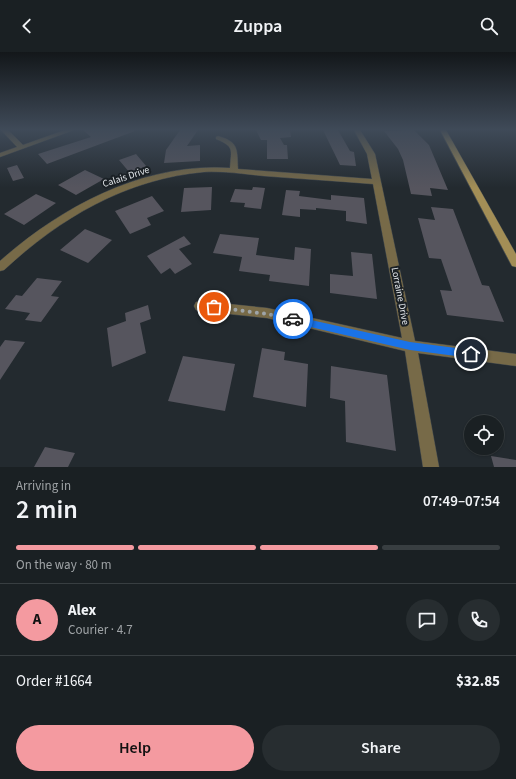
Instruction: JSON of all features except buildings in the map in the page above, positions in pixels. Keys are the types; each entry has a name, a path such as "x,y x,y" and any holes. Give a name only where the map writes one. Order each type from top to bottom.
{"main road":[{"path":"454,149 516,263"}],"street":[{"path":"0,155 18,149"},
{"path":"234,149 234,172"},
{"name":"Lorraine Drive","path":"368,149 371,154 377,182 410,346 431,467"},
{"name":"Calais Drive","path":"0,267 17,251 54,222 75,209 109,193 168,176 206,170 377,182"},
{"path":"200,306 267,314 410,346 516,360"}],"way so far":[{"path":"214,307 293,319"}],"route":[{"path":"293,319 410,346 471,354"}]}
